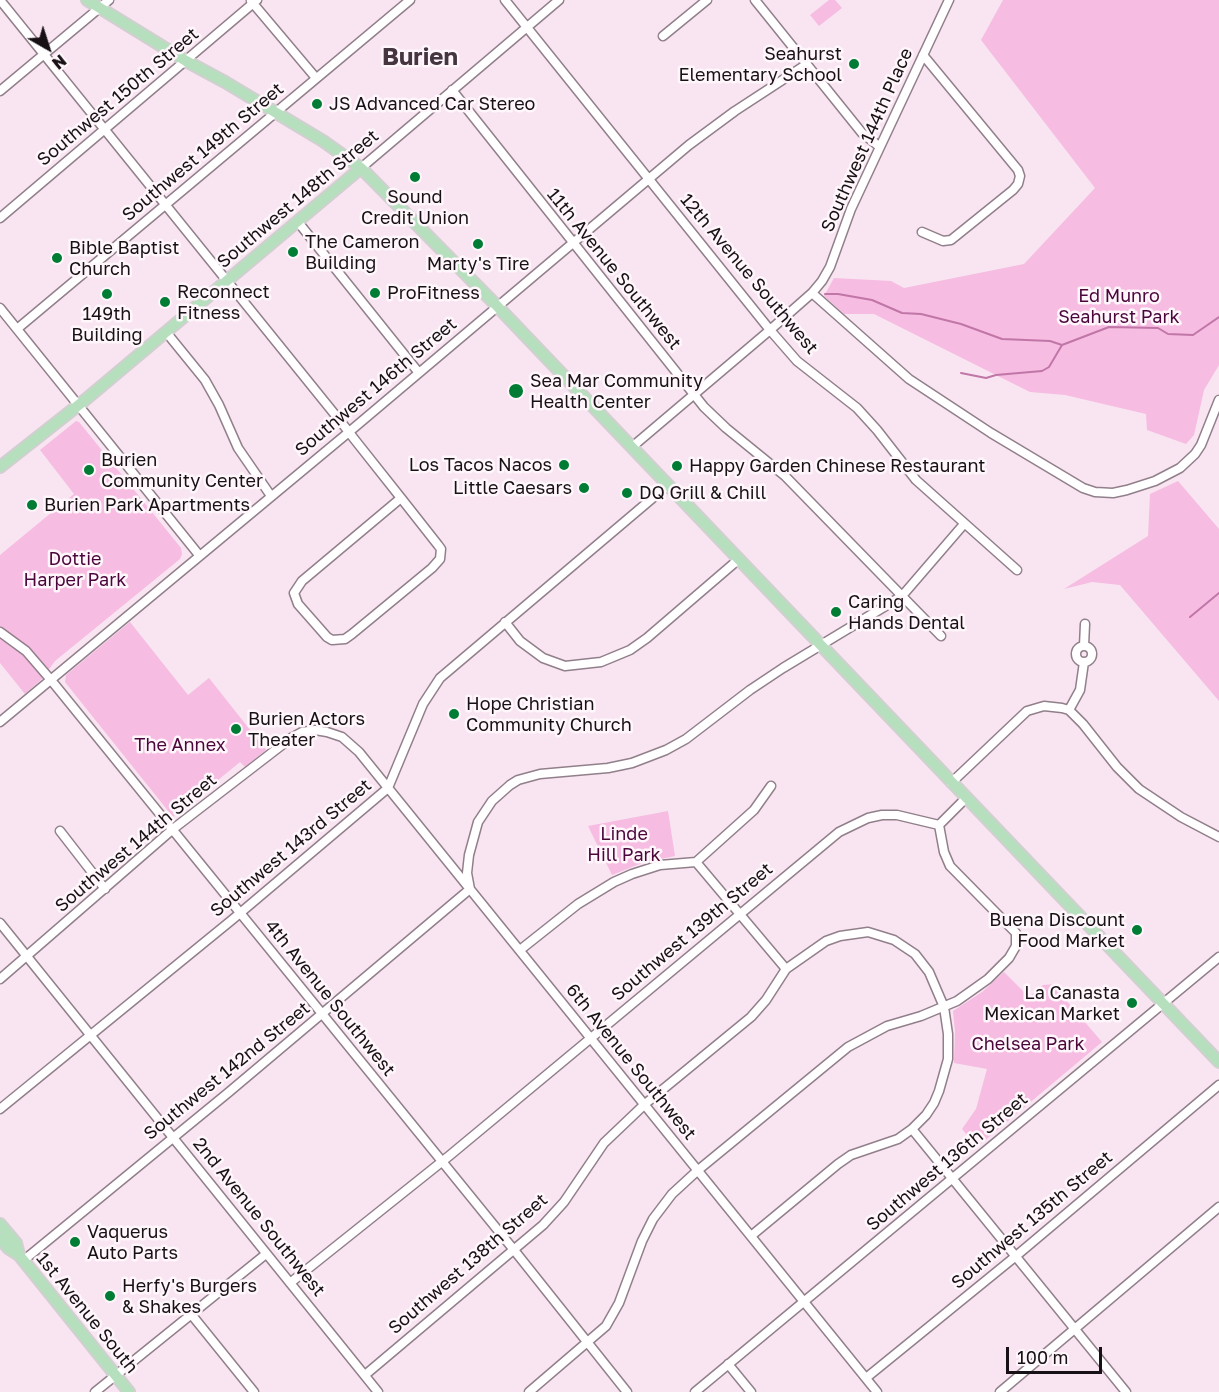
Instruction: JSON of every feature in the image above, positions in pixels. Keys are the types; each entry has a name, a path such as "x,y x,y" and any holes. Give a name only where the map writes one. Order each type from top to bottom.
{"main road":[{"path":"87,0 323,141 361,168 497,306 1219,1062"},
{"name":"Southwest 148th Street","path":"0,467 78,405 361,168"},
{"name":"1st Avenue South","path":"0,1224 16,1243 21,1257"},
{"name":"1st Avenue South","path":"0,1238 8,1248 21,1257 129,1392"}],"street":[{"path":"0,0 349,432 401,498 441,551 440,559 432,568 352,634 338,641 327,637 298,604 294,593 302,581 401,498"},
{"path":"0,91 109,0"},
{"name":"Southwest 149th Street","path":"17,329 410,0"},
{"name":"12th Avenue Southwest","path":"506,0 797,361 866,417 916,480 1017,570"},
{"name":"Southwest 148th Street","path":"361,168 559,0"},
{"path":"663,36 706,0"},
{"path":"755,0 862,133 880,147"},
{"name":"Southwest 144th Place","path":"812,293 830,267 851,209 949,0"},
{"path":"254,1 316,78"},
{"name":"Southwest 150th Street","path":"0,218 254,1"},
{"path":"922,232 943,241 951,240 1013,190 1020,176 923,55"},
{"name":"Southwest 146th Street","path":"0,722 712,126 807,64"},
{"name":"11th Avenue Southwest","path":"452,90 572,243 719,423 785,476 941,636"},
{"path":"298,222 419,373"},
{"path":"632,447 812,293 909,379 991,434 1083,488 1095,492 1120,491 1141,486 1171,473 1189,460 1201,445 1219,400"},
{"path":"0,308 199,555"},
{"path":"166,332 205,380 238,448 271,496"},
{"name":"Southwest 143rd Street","path":"0,1109 240,913 388,788 423,704 441,678 668,485"},
{"path":"470,889 467,873 469,855 478,822 492,801 510,785 528,776 620,766 666,750 686,739 750,690 820,644 902,596 964,524"},
{"path":"505,622 520,641 543,658 565,666 601,662 630,650 647,638 739,559"},
{"path":"1069,710 1080,690 1084,662 1077,658 1076,652 1079,647 1084,646 1085,624"},
{"name":"4th Avenue Southwest","path":"0,632 26,651 51,680 627,1392"},
{"path":"951,783 1027,711 1044,706 1069,710 1117,767 1139,789 1181,817 1219,837"},
{"name":"Southwest 144th Street","path":"0,979 173,829 296,735 310,731 327,732 342,737 359,752"},
{"name":"6th Avenue Southwest","path":"359,752 877,1392"},
{"path":"520,951 578,904 615,882 660,865 696,862 754,810 771,786"},
{"path":"529,1392 601,1332 612,1319 653,1219 672,1194 697,1171 848,1047 887,1026 944,1006 971,992 1002,965 1016,946 1016,933 950,866 944,852 939,825 966,798"},
{"name":"Southwest 139th Street","path":"290,1283 442,1162 839,832 868,818 897,815 939,825"},
{"path":"60,831 105,888"},
{"path":"696,862 786,969"},
{"name":"Southwest 142nd Street","path":"21,1257 322,1014 470,889"},
{"name":"2nd Avenue Southwest","path":"0,923 378,1392"},
{"name":"Southwest 138th Street","path":"365,1375 553,1215 604,1143 645,1104 751,1017 766,1000 786,969 812,949 840,936 868,932 903,945 923,963 936,984 944,1006 948,1034 948,1059 934,1103 927,1115 912,1130"},
{"name":"Southwest 136th Street","path":"695,1392 1219,957"},
{"name":"Southwest 135th Street","path":"866,1378 1016,1256 1219,1085"},
{"path":"751,1236 851,1155 898,1138 912,1130 1126,1392"},
{"path":"1000,1392 1219,1207"},
{"path":"95,1392 266,1254"},
{"path":"191,1314 254,1392"},
{"path":"728,1364 751,1392"}],"green space":[{"path":"829,0 835,0 842,8 819,26 810,15"},
{"name":"Ed Munro Seahurst Park","path":"1003,0 1219,0 1219,365 1204,390 1194,435 1186,444 1147,430 1146,414 1065,395 1030,392 874,314 844,314 824,296 834,278 891,281 904,288 1024,264 1095,188 981,40"},
{"name":"Dottie Harper Park","path":"76,421 181,548 182,554 180,559 55,661 41,680 25,694 0,663 0,555 74,494 40,450"},
{"path":"1178,481 1219,529 1219,701 1120,585 1092,582 1064,589 1148,536 1150,494"},
{"name":"The Annex","path":"130,622 188,695 209,678 266,750 245,767 240,762 173,817 65,682 66,675"},
{"name":"Linde Hill Park","path":"668,811 675,856 642,863 612,875 588,826"},
{"name":"Chelsea Park","path":"1004,972 1029,997 1043,985 1056,984 1059,992 1102,1042 977,1147 962,1129 976,1109 987,1069 954,1063 953,1011 982,992"}],"waterway":[{"path":"825,294 872,300 902,313 921,314 961,324 1002,339 1050,341 1062,345 1109,327 1158,328 1168,334 1193,335 1219,317"},
{"path":"961,373 986,378 1042,371 1049,367 1062,345"},
{"path":"1190,617 1219,593"}],"place":[{"name":"Seahurst Elementary School","path":"854,64"},
{"name":"JS Advanced Car Stereo","path":"317,104"},
{"name":"Sound Credit Union","path":"415,177"},
{"name":"Marty's Tire","path":"478,244"},
{"name":"The Cameron Building","path":"293,252"},
{"name":"Bible Baptist Church","path":"57,258"},
{"name":"ProFitness","path":"375,293"},
{"name":"149th Building","path":"107,294"},
{"name":"Reconnect Fitness","path":"165,302"},
{"name":"Sea Mar Community Health Center","path":"516,391"},
{"name":"Los Tacos Nacos","path":"564,465"},
{"name":"Happy Garden Chinese Restaurant","path":"677,466"},
{"name":"Burien Community Center","path":"89,470"},
{"name":"Little Caesars","path":"584,488"},
{"name":"DQ Grill & Chill","path":"627,493"},
{"name":"Burien Park Apartments","path":"32,505"},
{"name":"Caring Hands Dental","path":"836,612"},
{"name":"Hope Christian Community Church","path":"454,714"},
{"name":"Burien Actors Theater","path":"236,729"},
{"name":"Buena Discount Food Market","path":"1137,930"},
{"name":"La Canasta Mexican Market","path":"1132,1003"},
{"name":"Vaquerus Auto Parts","path":"75,1242"},
{"name":"Herfy's Burgers & Shakes","path":"110,1296"}],"district":[{"name":"Burien","path":"420,57"}]}
